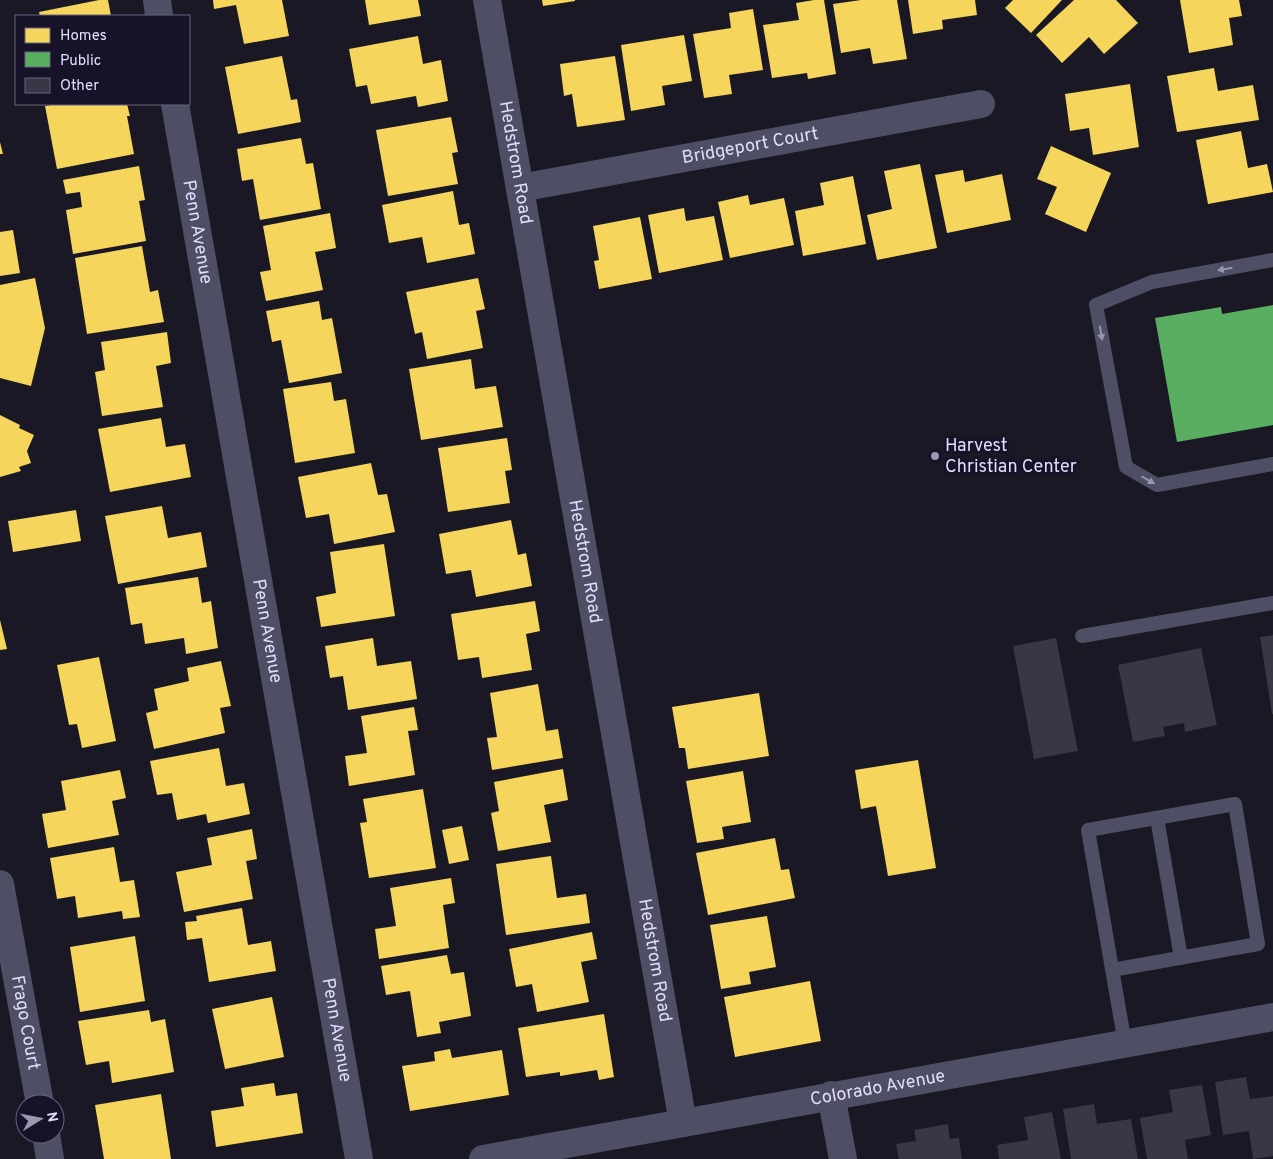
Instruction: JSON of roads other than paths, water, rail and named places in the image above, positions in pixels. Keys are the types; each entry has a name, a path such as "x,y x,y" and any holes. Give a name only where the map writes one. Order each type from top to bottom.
{"street":[{"path":"157,0 160,15"},
{"name":"Hedstrom Road","path":"487,0 683,1123"},
{"name":"Bridgeport Court","path":"520,188 981,104"},
{"name":"Penn Avenue","path":"175,105 359,1159"},
{"name":"Frago Court","path":"0,884 38,1094"},
{"name":"Colorado Avenue","path":"483,1159 537,1154 683,1123 831,1095 1273,1017"},
{"path":"831,1095 842,1159"},
{"path":"48,1144 50,1159"}],"lane":[{"path":"1273,260 1152,282 1096,305 1126,467 1157,485 1273,464"},
{"path":"1082,636 1273,603"},
{"path":"1112,970 1258,944 1235,804 1088,830 1112,970 1125,1044"},
{"path":"1157,818 1181,958"}],"place":[{"name":"Harvest Christian Center","path":"935,456"}]}
